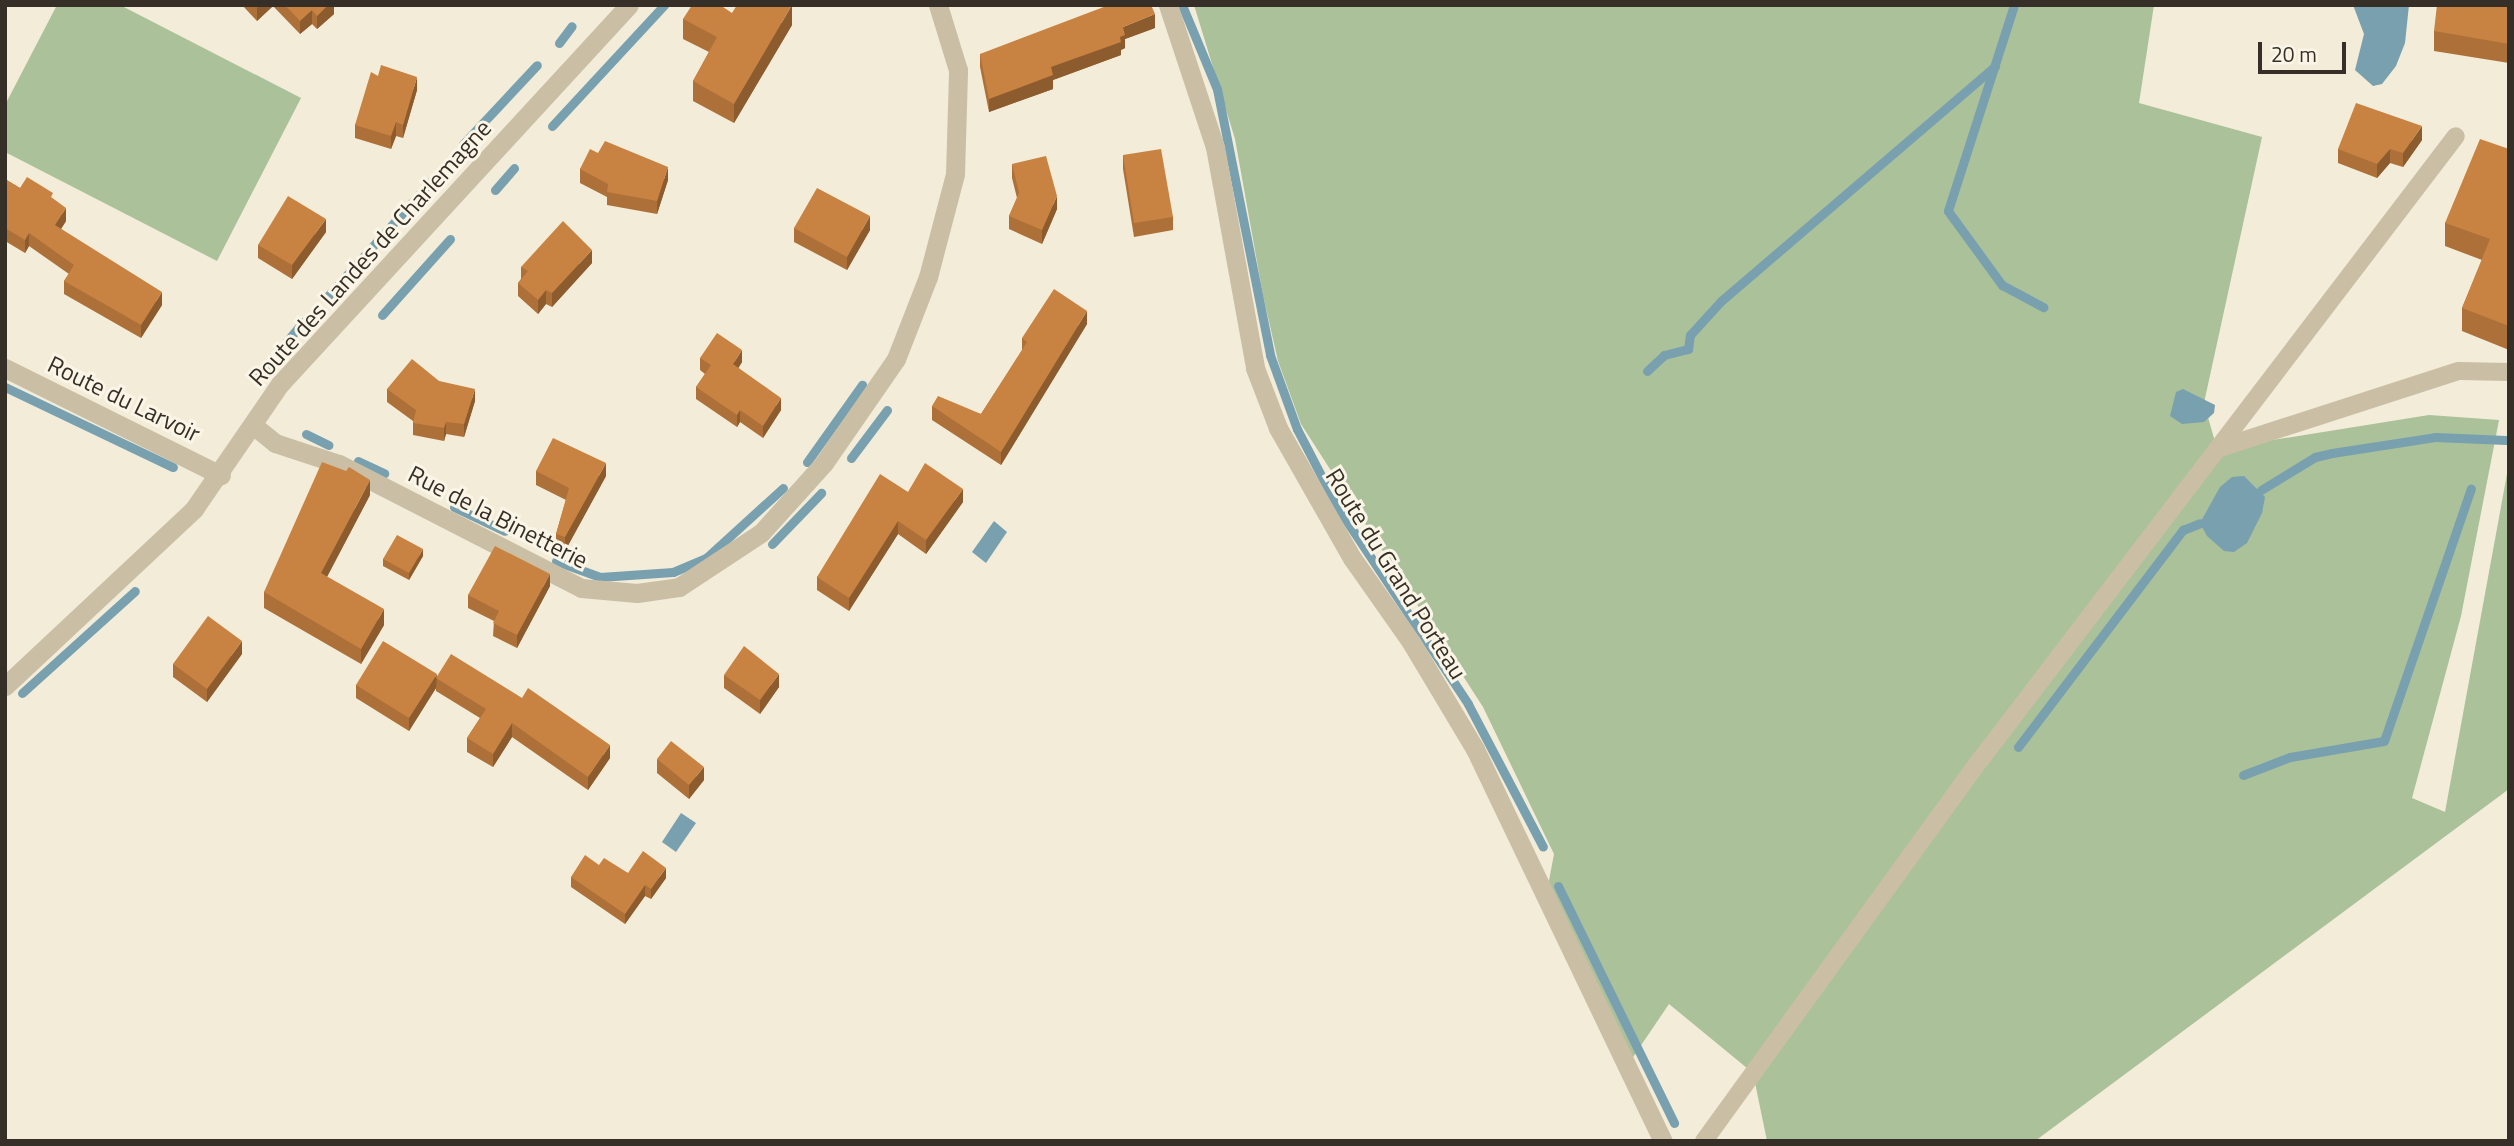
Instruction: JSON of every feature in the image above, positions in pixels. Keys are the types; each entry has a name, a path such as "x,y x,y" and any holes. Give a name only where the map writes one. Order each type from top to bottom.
{"street":[{"name":"Route des Landes de Charlemagne","path":"5,686 194,509 221,475 280,384 629,5"},
{"name":"Rue de la Binetterie","path":"254,426 275,443 339,464 581,589 637,593 679,587 761,533 824,463 896,359 928,277 955,174 958,70 938,5"},
{"name":"Route du Grand Porteau","path":"1168,5 1215,147 1255,368 1279,428 1352,558 1411,642 1475,749 1664,1141"},
{"name":"Route du Larvoir","path":"5,368 221,475"}],"lane":[{"path":"1703,1141 1981,758 2456,136"},
{"path":"2217,449 2459,371 2509,372"}],"green space":[{"path":"57,5 120,5 301,98 217,261 5,152 5,105"},
{"path":"1194,5 2154,5 2139,103 2262,137 2204,403 2217,449 2429,415 2499,420 2461,616 2412,798 2445,812 2509,463 2509,789 2035,1141 1767,1141 1753,1073 1669,1004 1627,1066 1548,886 1554,854 1483,707 1301,424 1278,361 1263,295 1235,139"}],"water":[{"path":"2353,5 2409,5 2405,43 2396,66 2382,84 2373,86 2355,70 2364,34"},
{"path":"2183,389 2215,405 2214,413 2204,422 2182,424 2170,416 2176,392"},
{"path":"2244,476 2265,497 2262,513 2247,543 2234,552 2224,551 2207,536 2200,523 2220,487 2232,477"},
{"path":"994,521 1007,532 986,563 972,552"},
{"path":"681,813 696,823 676,852 662,842"}],"building":[{"path":"285,5 328,5 317,16 312,10 300,21"},
{"path":"692,5 720,5 732,13 737,5 792,5 734,104 693,81 717,37 683,19"},
{"path":"1109,5 1151,5 1155,14 1123,27 1125,35 1120,37 1121,42 1051,67 1053,75 989,99 980,54"},
{"path":"2437,5 2509,6 2509,44 2434,31"},
{"path":"381,65 417,77 403,125 396,122 391,136 355,125 371,72 378,76"},
{"path":"2356,103 2422,126 2403,153 2390,149 2377,164 2338,149"},
{"path":"2480,139 2509,149 2509,326 2462,308 2490,239 2445,223"},
{"path":"605,141 668,167 657,201 607,192 608,184 580,169 590,149 598,153"},
{"path":"1161,149 1173,217 1134,223 1123,155"},
{"path":"1046,156 1057,196 1042,230 1009,216 1019,193 1012,164"},
{"path":"27,177 53,193 51,197 66,208 55,225 162,292 141,325 64,281 74,265 29,233 25,240 5,228 5,179 20,188"},
{"path":"817,188 870,216 847,257 794,228"},
{"path":"288,196 326,219 292,265 258,245"},
{"path":"563,221 592,250 552,293 546,290 538,300 518,283 528,271 521,267"},
{"path":"1054,289 1087,311 1001,452 932,406 938,396 981,414 1027,342 1022,338"},
{"path":"717,333 742,350 733,364 781,398 763,426 740,410 737,415 696,387 711,365 700,358"},
{"path":"412,359 439,381 475,389 464,424 446,422 444,428 413,423 416,410 387,389"},
{"path":"553,438 606,463 565,537 556,534 569,488 536,471"},
{"path":"322,462 346,471 349,467 370,480 321,573 384,609 361,649 264,592"},
{"path":"925,463 963,489 926,540 898,521 849,598 817,577 880,474 908,492"},
{"path":"397,535 423,549 409,573 383,559"},
{"path":"495,546 550,574 517,635 493,623 499,611 468,595"},
{"path":"208,616 242,641 207,689 173,664"},
{"path":"383,641 437,674 409,718 356,685"},
{"path":"744,646 779,674 760,700 724,675"},
{"path":"451,654 522,698 528,688 610,745 588,777 512,723 493,754 467,738 486,709 436,678"},
{"path":"671,741 704,767 689,785 657,759"},
{"path":"643,851 666,868 651,889 645,885 625,914 571,877 585,855 599,865 604,858 628,873"}],"waterway":[{"path":"552,126 664,5"},
{"path":"1182,5 1217,89 1270,355 1297,429 1338,508 1468,704 1543,847"},
{"path":"2014,5 1948,211 2002,285 2043,307"},
{"path":"559,43 572,26"},
{"path":"463,144 537,65"},
{"path":"1647,371 1664,355 1688,349 1690,335 1721,301 1995,66"},
{"path":"495,190 514,168"},
{"path":"327,297 434,178"},
{"path":"382,315 450,239"},
{"path":"258,376 303,322"},
{"path":"807,462 862,385"},
{"path":"5,387 173,467"},
{"path":"851,458 887,410"},
{"path":"306,434 329,445"},
{"path":"2261,490 2315,457 2332,453 2435,437 2506,440"},
{"path":"358,461 384,473"},
{"path":"556,561 600,577 673,572 706,558 783,488"},
{"path":"2243,775 2290,757 2384,741 2471,489"},
{"path":"772,544 821,493"},
{"path":"454,507 505,531"},
{"path":"2018,747 2183,530 2200,523"},
{"path":"22,693 135,591"},
{"path":"1558,886 1674,1123"}]}
